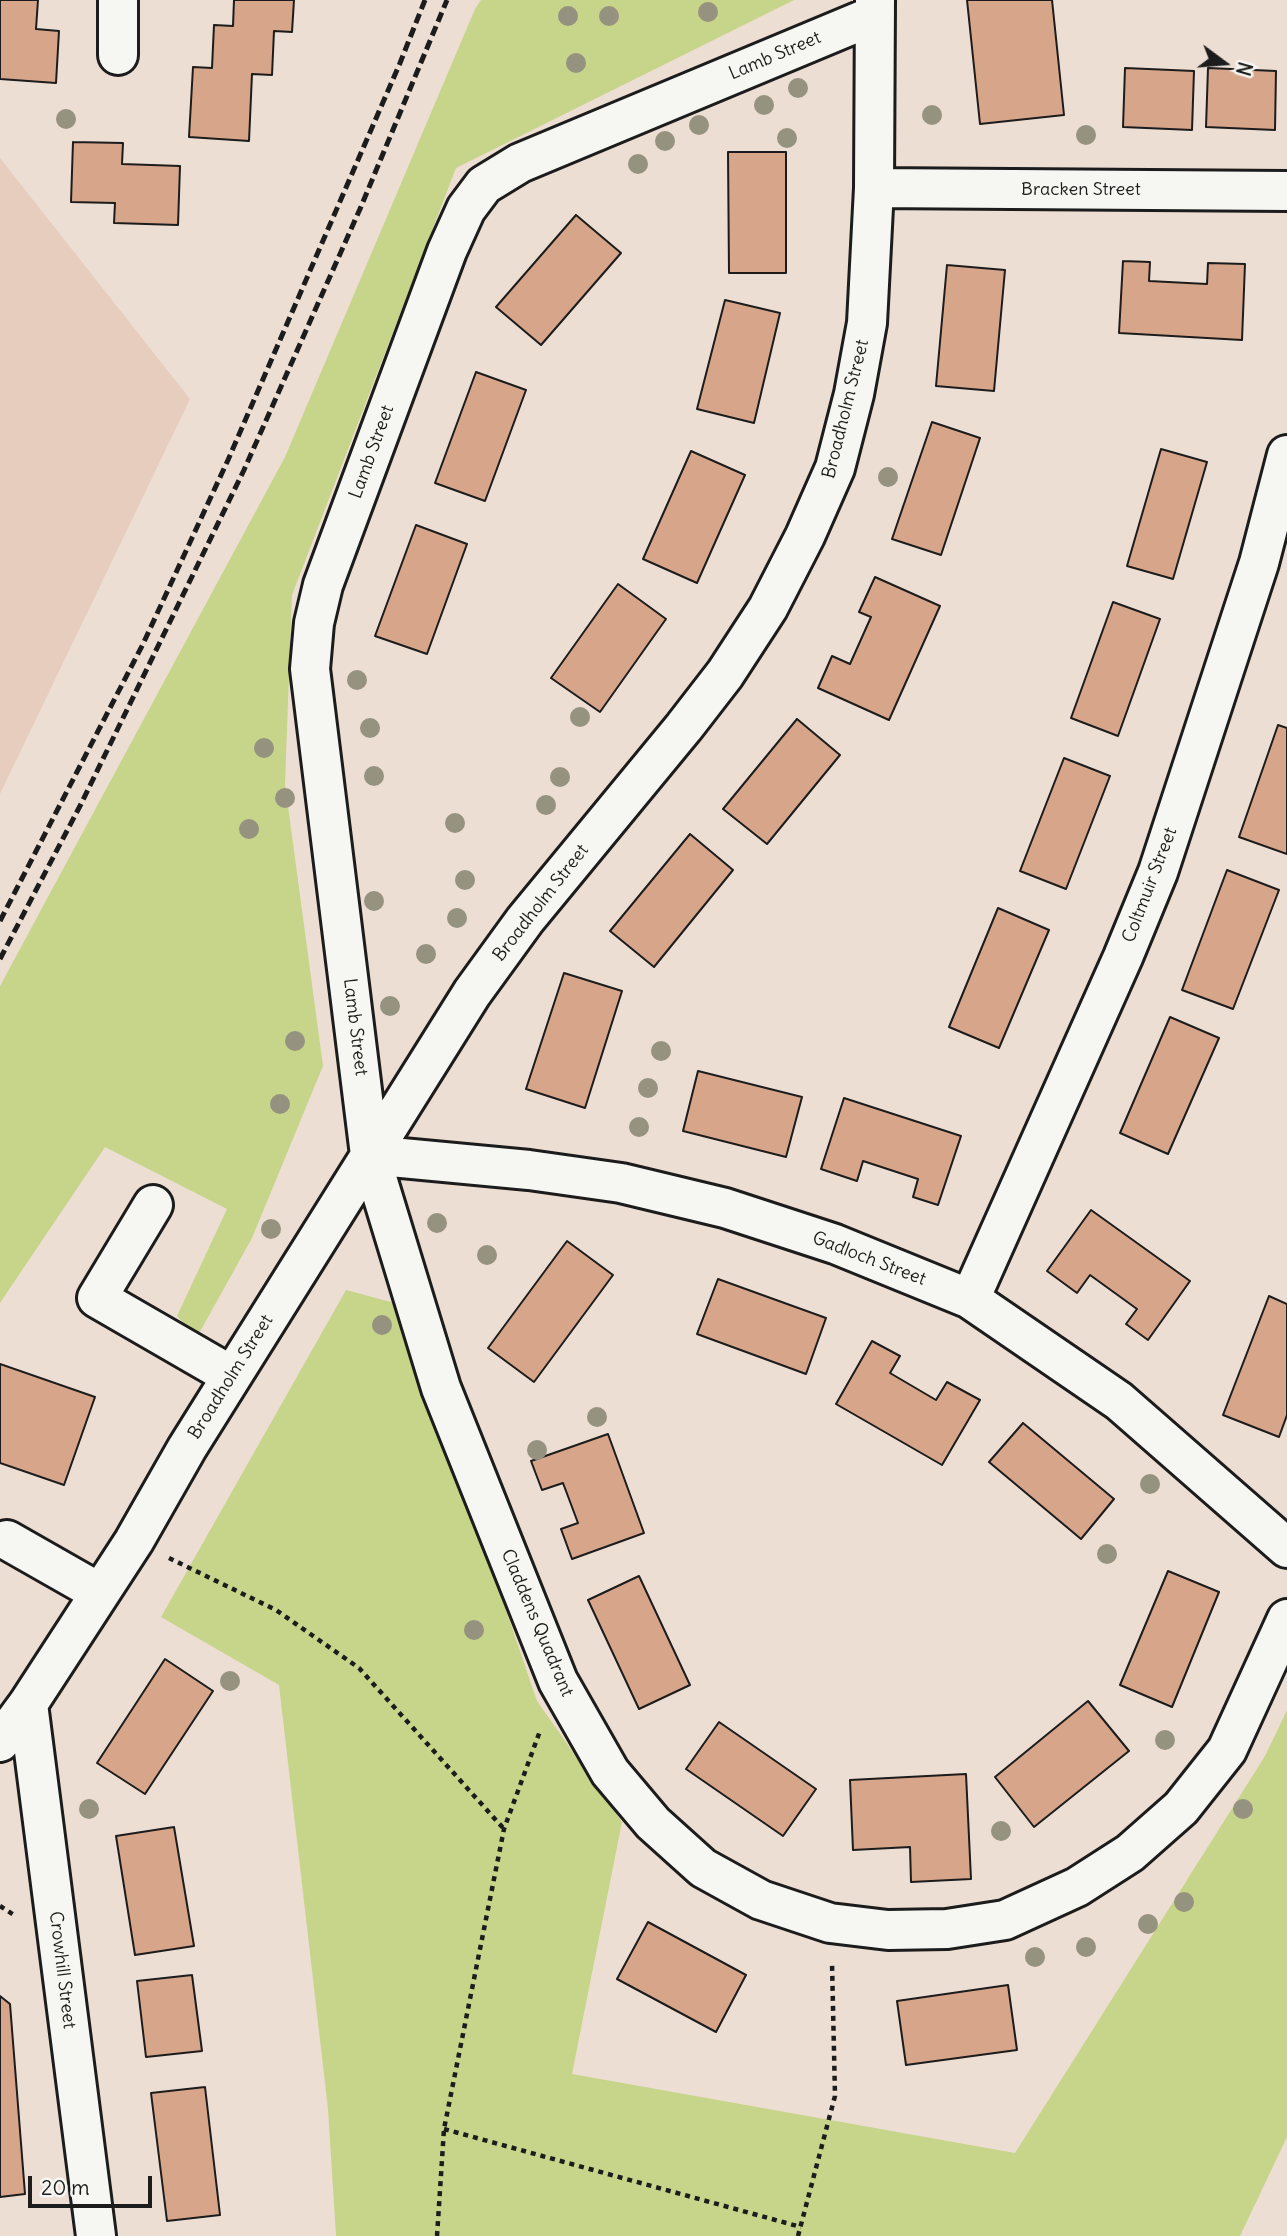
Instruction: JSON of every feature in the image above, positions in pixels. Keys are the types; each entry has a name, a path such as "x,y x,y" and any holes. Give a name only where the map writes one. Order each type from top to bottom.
{"street":[{"path":"118,0 118,55"},
{"name":"Broadholm Street","path":"0,1742 28,1704 134,1541 187,1448 472,993 517,930 725,674 768,608 805,536 835,468 854,394 867,323 874,188 875,7"},
{"name":"Lamb Street","path":"370,1156 310,669 313,634 323,585 447,251 466,209 484,186 520,163 875,7"},
{"name":"Bracken Street","path":"874,188 1287,191"},
{"name":"Coltmuir Street","path":"970,1299 1123,957 1158,872 1259,564 1287,455"},
{"name":"Gadloch Street","path":"370,1156 529,1170 621,1183 725,1208 835,1244 970,1299 1119,1401 1287,1548"},
{"name":"Claddens Quadrant","path":"370,1156 441,1388 558,1681 610,1772 653,1823 703,1868 761,1900 830,1923 888,1930 947,1929 1005,1920 1077,1887 1130,1853 1181,1808 1227,1750 1287,1619"},
{"path":"153,1205 97,1298 232,1376"},
{"path":"7,1540 100,1592"},
{"name":"Crowhill Street","path":"28,1704 96,2236"}],"path":[{"path":"134,1541 275,1609 359,1668 504,1829"},
{"path":"437,2236 444,2129 504,1829 558,1681"},
{"path":"798,2236 835,2096 830,1923"},
{"path":"444,2129 801,2227"}],"shaded area":[{"path":"0,158 190,399 0,794"}],"green space":[{"path":"481,0 794,0 456,168 292,595 285,784 323,1066 252,1238 197,1337 177,1316 227,1209 105,1147 0,1303 0,986 285,457"},
{"path":"346,1290 402,1305 537,1701 622,1822 572,2074 1015,2153 1265,1756 1287,1710 1287,2137 1240,2236 336,2236 328,2109 279,1685 161,1617"}],"building":[{"path":"0,0 38,0 36,29 59,31 56,83 0,79"},
{"path":"234,0 294,0 292,32 274,31 272,75 252,74 249,141 189,137 193,67 212,68 214,25 233,26"},
{"path":"967,0 1052,0 1064,115 980,124"},
{"path":"1125,68 1194,71 1192,130 1123,127"},
{"path":"1208,68 1276,71 1275,130 1206,127"},
{"path":"73,142 123,143 122,164 180,166 178,225 114,223 115,203 71,202"},
{"path":"728,152 786,152 786,273 729,273"},
{"path":"576,215 621,253 541,345 496,307"},
{"path":"1123,261 1150,262 1149,281 1207,284 1208,263 1245,264 1242,340 1119,333"},
{"path":"947,265 1005,270 994,391 936,386"},
{"path":"725,300 780,313 754,423 697,409"},
{"path":"476,372 526,390 485,501 435,483"},
{"path":"932,422 980,438 941,555 892,539"},
{"path":"1161,449 1207,462 1173,579 1127,566"},
{"path":"691,451 745,475 697,583 643,559"},
{"path":"416,525 467,544 427,654 375,636"},
{"path":"875,577 940,606 889,720 818,688 832,656 850,664 871,617 859,612"},
{"path":"618,584 666,619 600,712 551,678"},
{"path":"1113,602 1160,619 1118,736 1071,718"},
{"path":"797,719 840,755 767,844 723,809"},
{"path":"1278,725 1287,728 1287,854 1239,837"},
{"path":"1064,758 1110,776 1066,889 1020,871"},
{"path":"690,834 733,870 654,967 610,931"},
{"path":"1227,870 1279,890 1233,1009 1182,990"},
{"path":"998,908 1049,930 999,1048 949,1027"},
{"path":"564,973 622,991 585,1108 526,1089"},
{"path":"1170,1017 1219,1038 1168,1154 1120,1133"},
{"path":"698,1071 802,1097 786,1157 683,1131"},
{"path":"844,1098 961,1136 938,1205 913,1197 918,1179 863,1161 857,1181 821,1169"},
{"path":"1091,1210 1190,1281 1148,1340 1126,1324 1137,1309 1090,1275 1077,1293 1047,1271"},
{"path":"567,1241 613,1275 534,1382 488,1348"},
{"path":"718,1279 826,1318 806,1374 697,1334"},
{"path":"1269,1296 1287,1304 1287,1415 1279,1437 1223,1415"},
{"path":"872,1341 900,1356 890,1373 936,1400 947,1382 980,1400 942,1465 836,1404"},
{"path":"0,1364 95,1397 64,1485 0,1463"},
{"path":"1023,1423 1114,1499 1081,1539 989,1462"},
{"path":"608,1434 644,1533 572,1559 561,1529 578,1523 563,1483 542,1490 531,1461"},
{"path":"1168,1571 1219,1592 1172,1707 1120,1685"},
{"path":"639,1576 690,1685 639,1709 588,1600"},
{"path":"165,1659 213,1691 145,1794 97,1763"},
{"path":"1088,1701 1129,1751 1034,1827 995,1777"},
{"path":"719,1722 816,1789 783,1836 686,1769"},
{"path":"966,1774 971,1879 911,1882 910,1847 853,1850 850,1780"},
{"path":"174,1827 194,1946 135,1955 116,1836"},
{"path":"648,1922 746,1975 716,2032 617,1979"},
{"path":"192,1975 202,2051 146,2057 137,1981"},
{"path":"1008,1985 1017,2050 906,2065 897,2001"},
{"path":"0,1996 10,2004 25,2194 0,2197"},
{"path":"205,2087 220,2215 167,2221 151,2093"}],"railway":[{"path":"0,921 143,644 228,460 425,0"},
{"path":"0,959 81,804 244,470 360,209 447,0"}]}
